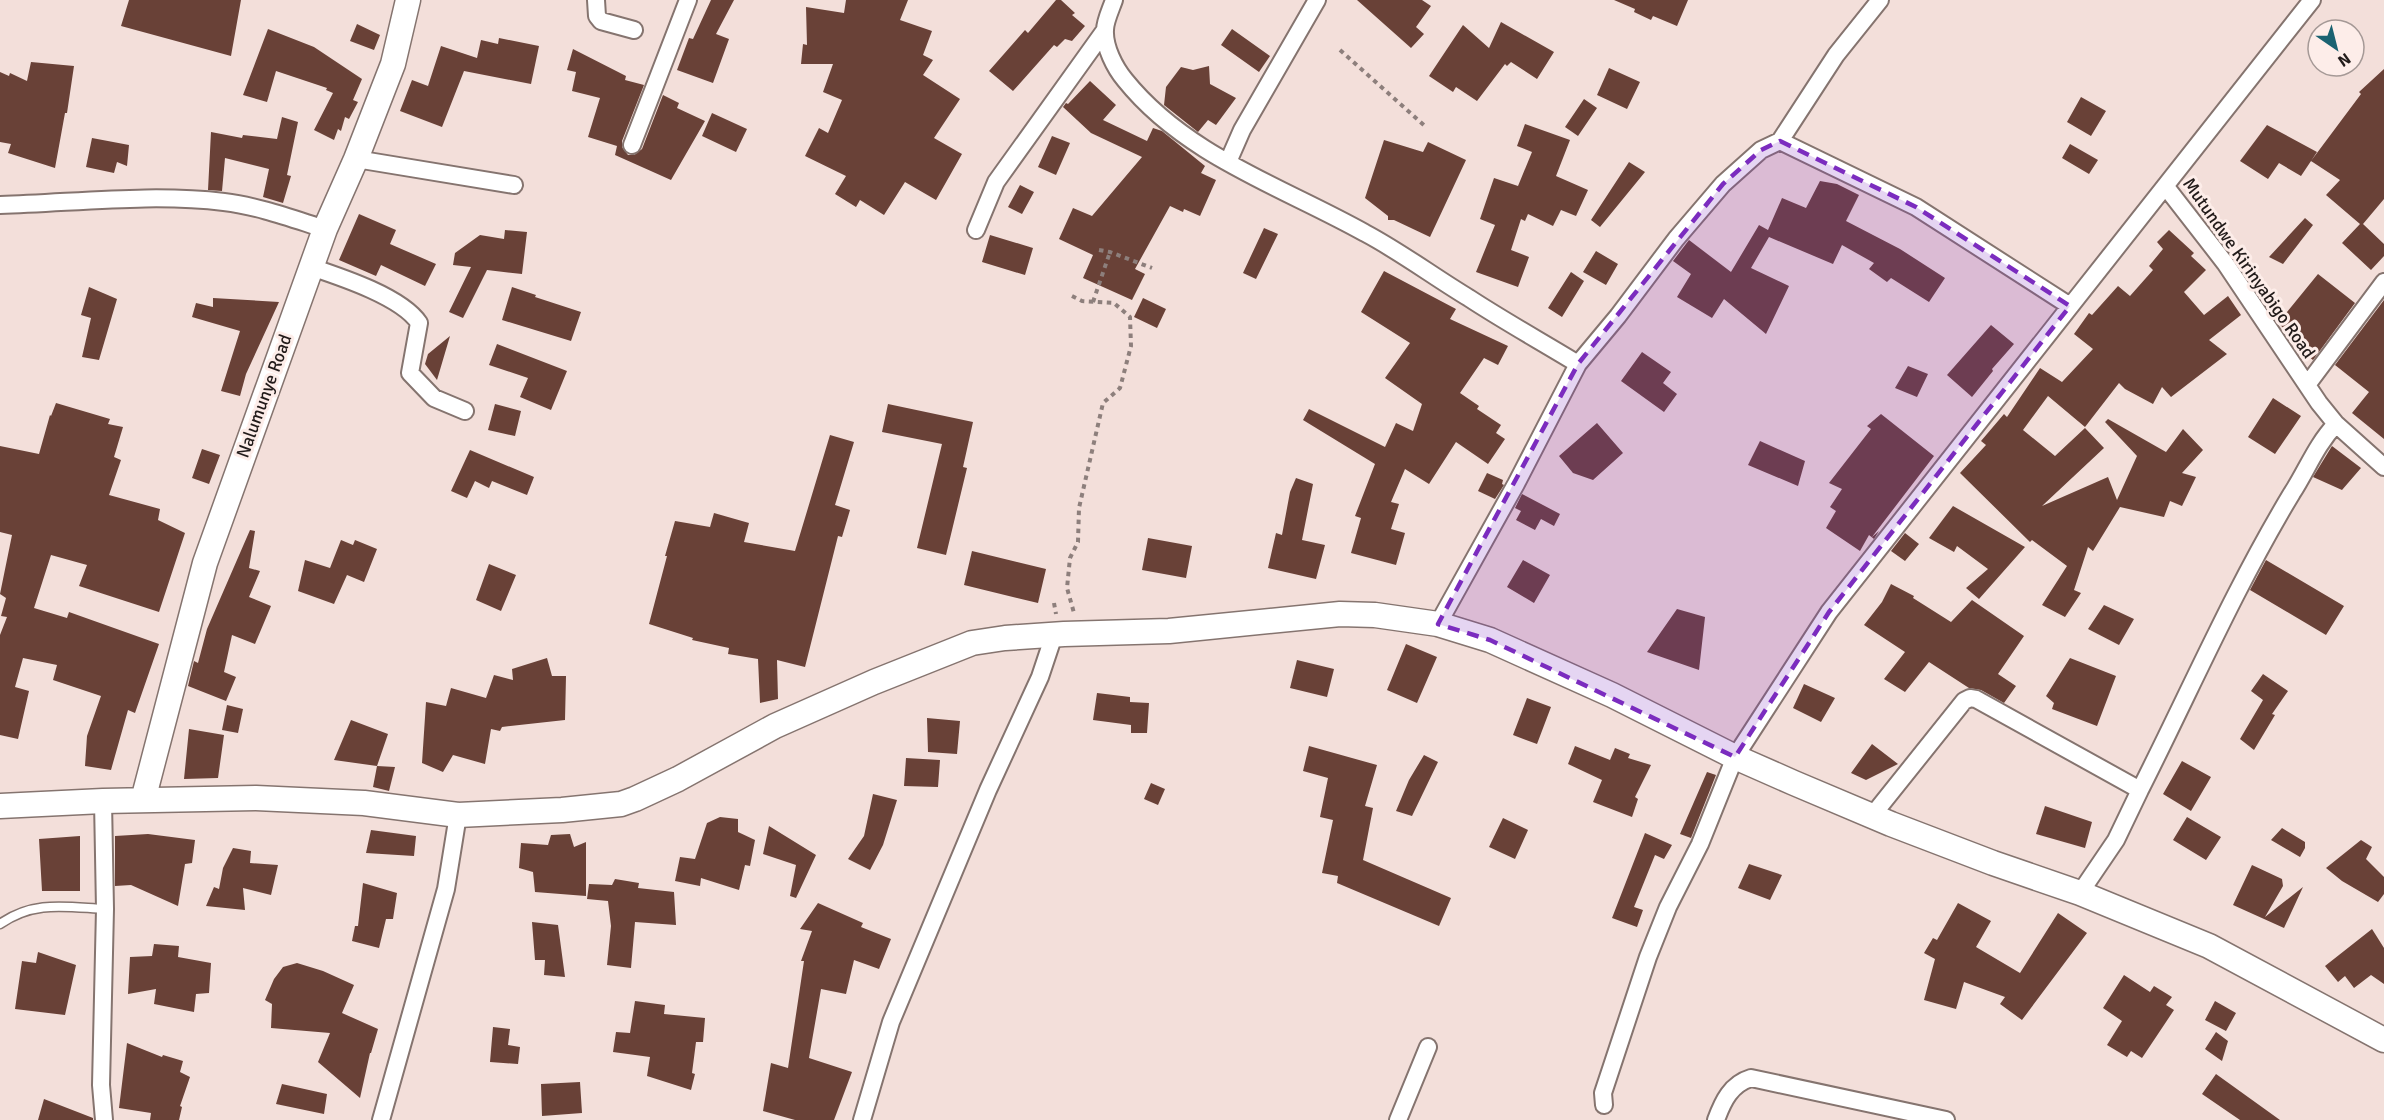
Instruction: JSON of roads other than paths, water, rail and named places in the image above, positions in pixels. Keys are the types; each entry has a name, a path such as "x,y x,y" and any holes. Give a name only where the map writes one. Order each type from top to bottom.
{"street":[{"name":"Nalumunye Road","path":"143,800 205,564 325,229 356,159 393,64 408,0"},
{"path":"596,0 597,16 601,21 634,30"},
{"path":"632,145 688,0"},
{"path":"976,230 996,182 1105,30 1114,0"},
{"path":"1228,162 1242,130 1317,0"},
{"path":"1438,624 1516,484 1578,364 1618,316 1676,239 1723,184 1761,150 1780,141 1836,55 1880,0"},
{"name":"Mutundwe Kirinyabigo Road","path":"2312,0 2166,187 2225,263 2336,424 2384,466"},
{"path":"1105,30 1107,45 1124,80 1157,113 1190,140 1366,233 1472,301 1578,364"},
{"path":"1780,141 1916,207 2070,306"},
{"path":"356,159 514,185"},
{"path":"1604,1105 1603,1093 1648,957 1668,907 1700,844 1735,757 1829,612 2166,187"},
{"path":"0,205 135,199 225,202 325,229"},
{"path":"311,267 340,277 399,304 412,313 419,323 410,373 434,398 465,411"},
{"path":"2307,385 2384,282"},
{"path":"2080,893 2116,840 2249,566 2300,481 2317,447 2336,424"},
{"path":"0,806 256,798 364,803 458,815 562,810 621,804 635,800 775,726 951,650 972,644 1005,638 1169,631 1340,614 1375,615 1438,624 1490,640 1612,695 1735,757 1872,816 1993,863 2080,893 2209,946 2384,1040"},
{"path":"862,1120 891,1022 988,790 1063,635"},
{"path":"1872,816 1964,701 1970,698 1976,699 2140,790"},
{"path":"103,801 105,909 101,1085 104,1120"},
{"path":"381,1120 446,889 458,815"},
{"path":"1398,1120 1428,1047"},
{"path":"1716,1120 1731,1090 1739,1082 1751,1078 1942,1120"}],"lane":[{"path":"0,924 15,914 40,906 105,909"}]}
